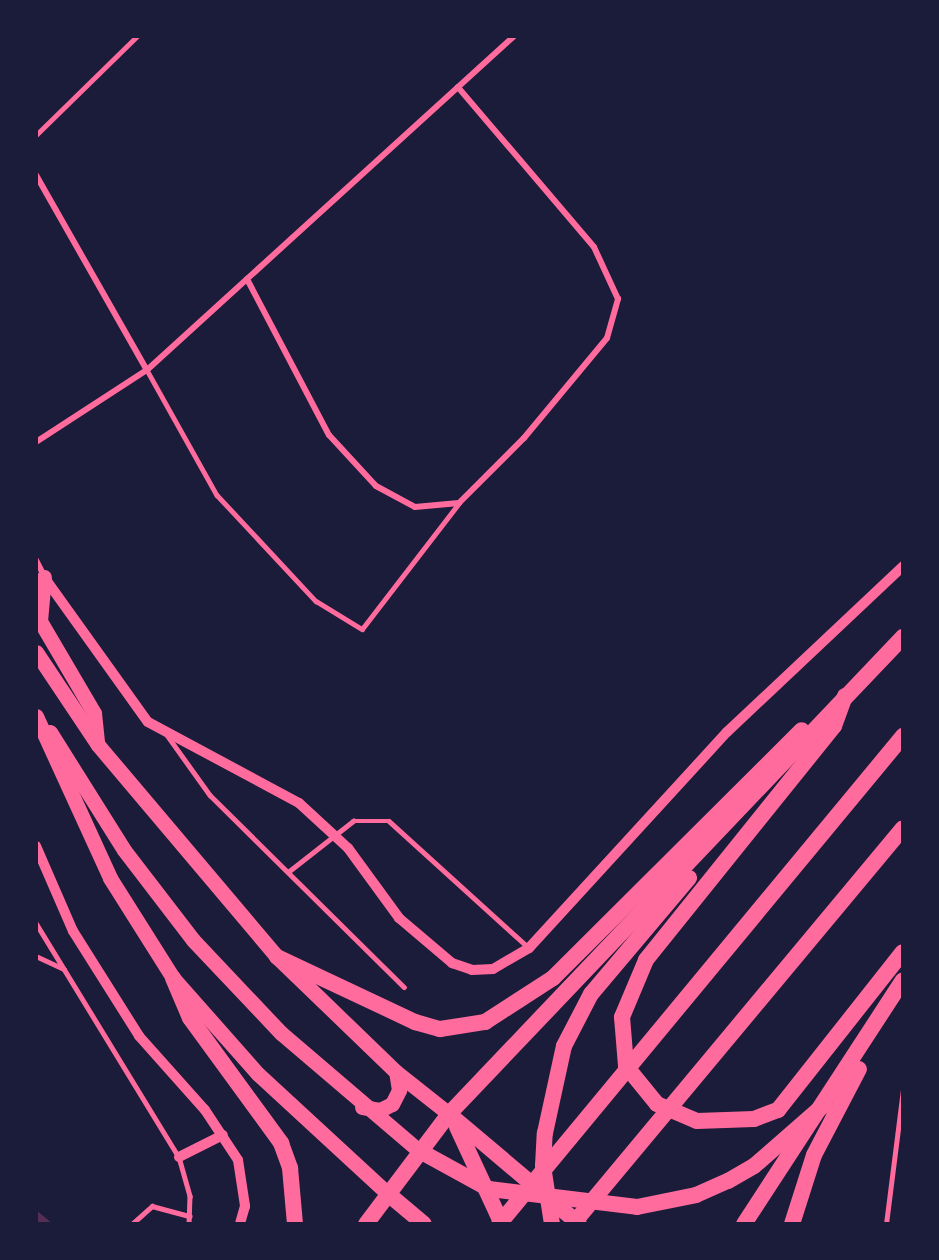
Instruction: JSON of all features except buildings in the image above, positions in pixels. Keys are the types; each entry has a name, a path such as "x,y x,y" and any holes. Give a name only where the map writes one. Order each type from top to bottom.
{"highway":[{"path":"366,1224 418,1150 449,1114 712,839 844,696 903,637"},
{"path":"844,696 834,726 646,960 622,1017 626,1066 657,1104 697,1120 754,1119 778,1110 903,952"},
{"path":"277,957 414,1022 440,1029 485,1022 529,999 553,978 784,744 844,696"},
{"path":"500,1224 684,997 903,736"},
{"path":"573,1224 903,828"},
{"path":"552,1224 544,1133 574,1021 689,879 712,839"},
{"path":"173,978 189,1018 281,1143 290,1168 295,1224"},
{"path":"744,1224 824,1105 903,980"},
{"path":"792,1224 814,1155 903,994"},
{"path":"418,1150 489,1190 638,1207 696,1195 754,1166 824,1105"},
{"path":"449,1114 489,1190 500,1224"},
{"path":"449,1114 579,1224"},
{"path":"387,1193 424,1224"}],"main road":[{"path":"44,577 40,621 94,713 98,745"},
{"path":"36,652 98,745 277,957 396,1072 449,1114"},
{"path":"36,709 124,850 193,940 281,1034 362,1107 418,1150"},
{"path":"36,716 110,878 173,978 258,1074 387,1193"},
{"path":"362,1107 380,1110 392,1104 399,1090 396,1072"}],"street":[{"path":"36,441 147,370 514,36"},
{"path":"248,279 329,435 376,486 416,507 459,503 524,438 607,338 618,299 594,246 458,87"},
{"path":"36,175 147,370"},
{"path":"36,560 44,577 132,706 167,735 281,792 332,832 386,903 452,963 493,969 530,948 727,732 903,566"},
{"path":"37,853 73,931 139,1036 223,1135 237,1160 245,1206 240,1224"},
{"path":"179,1157 223,1135"}],"lane":[{"path":"36,135 137,36"},
{"path":"147,370 217,495 316,601 362,629 459,503"},
{"path":"167,735 205,789 404,987"},
{"path":"288,872 332,832 371,817 389,821 530,948"},
{"path":"36,923 179,1157 190,1216 189,1224"},
{"path":"36,956 64,969"},
{"path":"886,1224 903,1089"},
{"path":"132,1224 152,1206 190,1216"}]}
